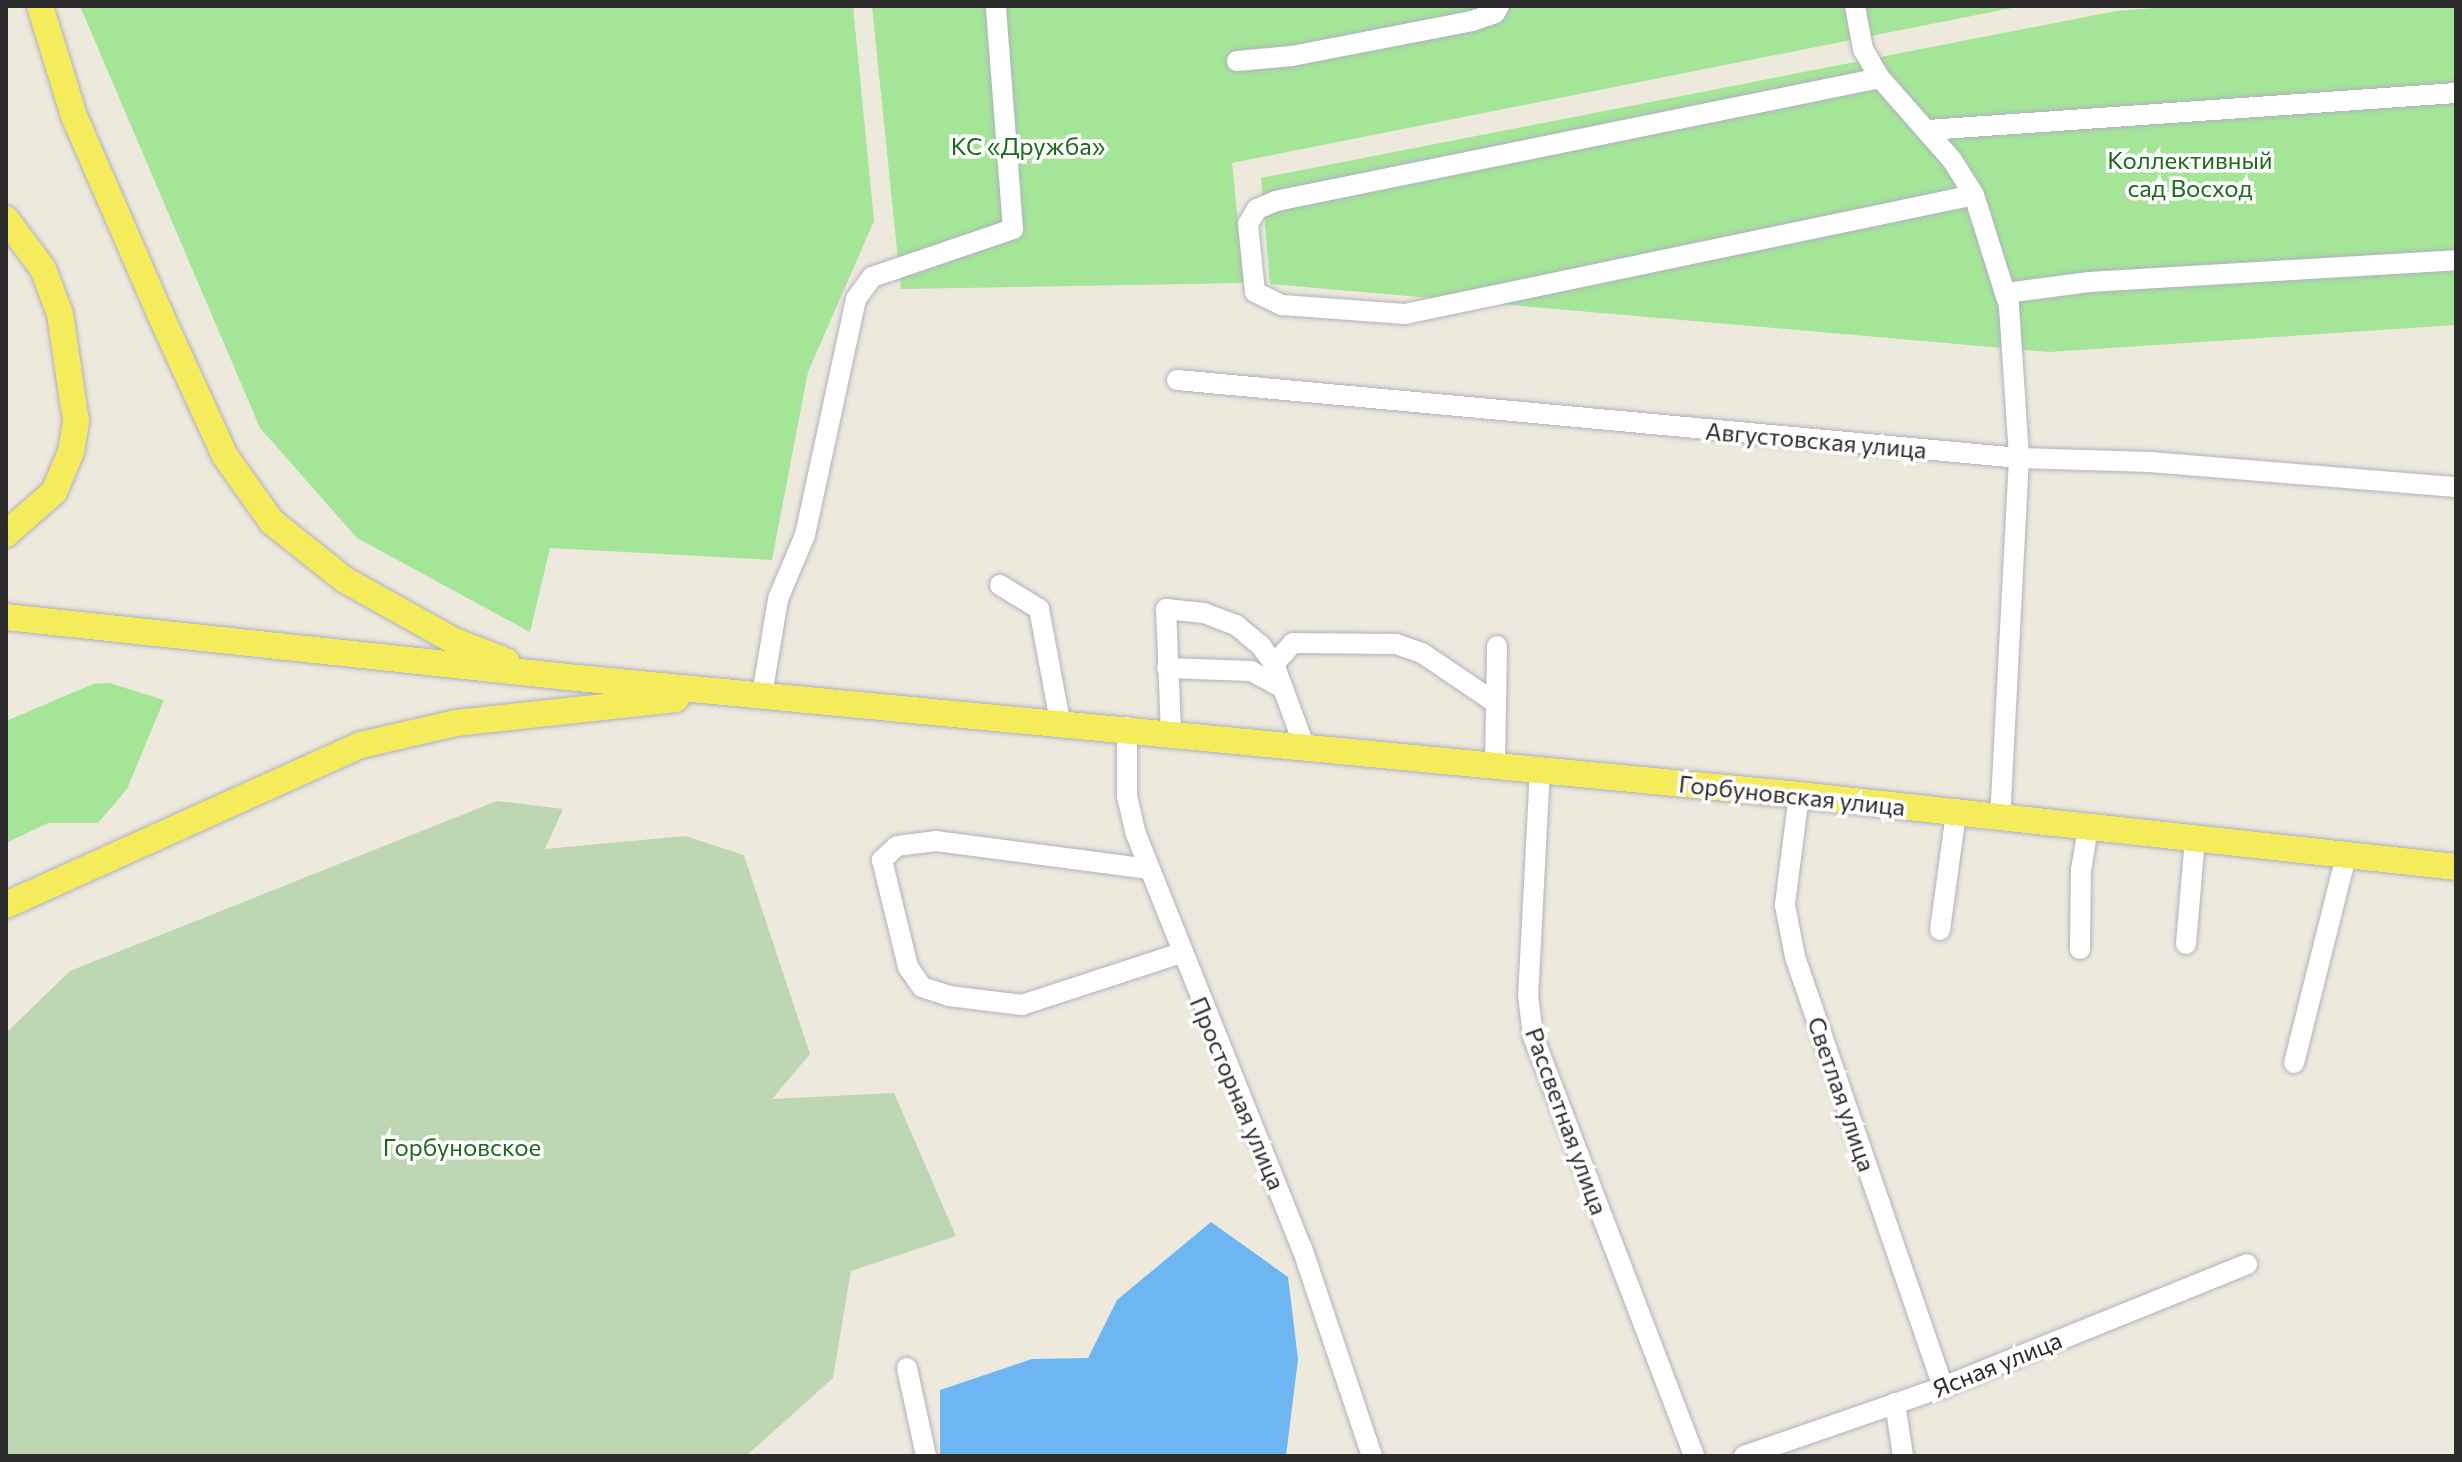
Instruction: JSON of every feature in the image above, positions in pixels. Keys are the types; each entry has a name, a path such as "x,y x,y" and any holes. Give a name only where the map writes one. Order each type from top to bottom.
{"main road":[{"path":"40,6 74,116 160,314 225,456 272,522 345,580 454,641 567,677"},
{"path":"6,219 43,269 60,314 76,421 71,452 54,492 6,534"},
{"path":"6,617 731,692"},
{"path":"6,905 361,745 456,723 731,692"},
{"name":"Горбуновская улица","path":"731,692 1495,764 2456,867"}],"street":[{"path":"762,695 778,599 805,535 856,299 872,277 1013,229 1007,113 996,6"},
{"path":"1237,61 1292,56 1472,21 1495,13 1499,6"},
{"path":"1855,6 1863,49 1880,78 1928,130 1974,195 2006,293 2014,341 2019,458 2000,818"},
{"path":"1880,78 1276,201 1257,209 1248,224 1255,292 1282,305 1405,314 1974,195"},
{"path":"1928,130 2456,93"},
{"path":"2006,293 2089,282 2456,260"},
{"name":"Августовская улица","path":"1177,380 2019,458 2150,462 2456,487"},
{"path":"1000,585 1039,609 1060,721"},
{"path":"1171,732 1166,609 1204,613 1236,625 1274,664 1304,745"},
{"path":"1274,664 1293,643 1396,644 1422,653 1493,701"},
{"path":"1495,764 1493,701 1497,646"},
{"path":"1167,668 1251,671 1281,687"},
{"name":"Просторная улица","path":"1127,727 1127,796 1149,869 1302,1248 1372,1456"},
{"name":"Рассветная улица","path":"1540,769 1528,995 1533,1036 1694,1456"},
{"name":"Светлая улица","path":"1799,795 1785,905 1795,957 1943,1387"},
{"path":"1940,930 1956,813"},
{"path":"2080,949 2081,870 2088,828"},
{"path":"2186,944 2195,840"},
{"path":"1149,869 937,841 897,846 882,860 908,967 922,987 949,996 1022,1005 1181,953"},
{"path":"2294,1063 2346,856"},
{"name":"Ясная улица","path":"1744,1456 1943,1387 2247,1264"},
{"path":"907,1368 926,1456"},
{"path":"1895,1403 1903,1456"}],"green space":[{"path":"80,6 853,6 874,221 808,372 772,560 550,548 530,632 357,538 260,428"},
{"name":"КС «Дружба»","path":"872,6 2022,6 1232,163 1244,283 901,289"},
{"name":"Коллективный сад Восход","path":"2181,6 2456,6 2456,325 2049,352 1270,284 1261,178 2116,11"},
{"path":"109,683 164,700 127,789 98,823 48,823 6,843 6,721 93,684"},
{"name":"Горбуновское","path":"497,801 563,809 545,849 685,836 744,855 810,1054 772,1099 894,1093 956,1236 851,1271 833,1378 746,1456 6,1456 6,1033 70,971"}],"water":[{"path":"1211,1222 1288,1277 1298,1359 1286,1456 940,1456 940,1390 1032,1359 1088,1358 1117,1300"}]}
